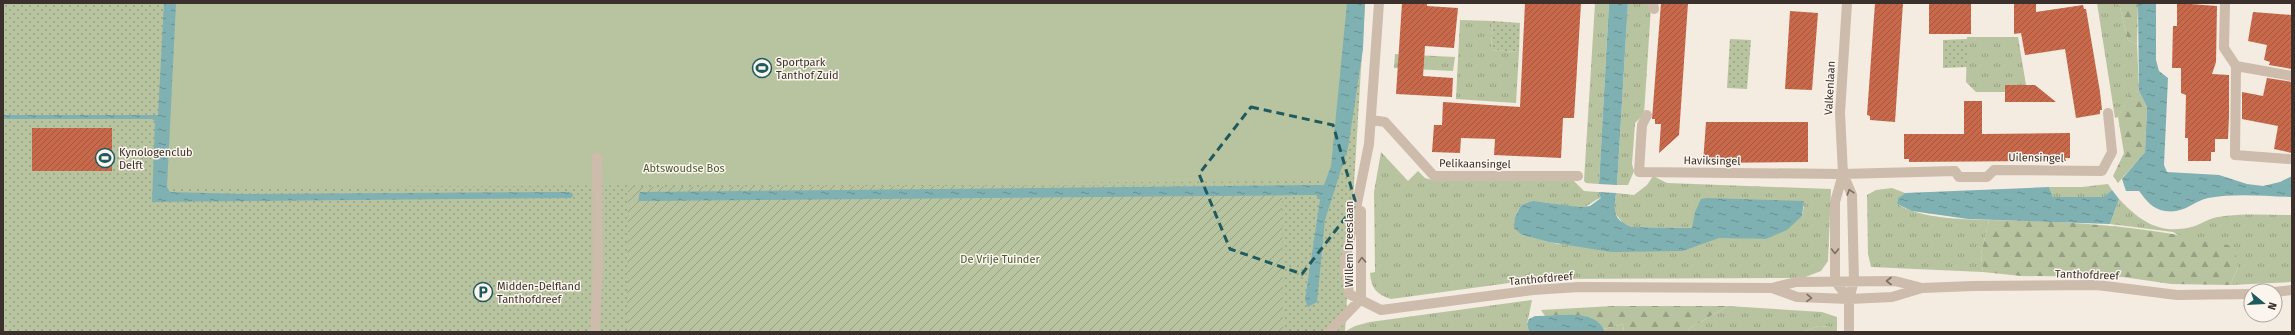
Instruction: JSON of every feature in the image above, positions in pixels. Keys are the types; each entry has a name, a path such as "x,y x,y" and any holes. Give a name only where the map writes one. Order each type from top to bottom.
{"street":[{"name":"Willem Dreeslaan","path":"1360,195 1361,299 1349,294 1345,263 1360,195 1371,120 1379,3"},
{"name":"Valkenlaan","path":"1835,281 1835,202 1843,174 1840,113 1847,3"},
{"path":"2225,3 2224,48 2236,66 2235,155 2289,159"},
{"path":"2236,66 2292,76"},
{"name":"Uilensingel","path":"1843,174 1955,170 1959,176 1987,177 1994,170 2102,170 2112,152 2108,113"},
{"name":"Haviksingel","path":"1647,115 1642,125 1639,172 1843,174"},
{"name":"Pelikaansingel","path":"1371,120 1385,122 1434,176 1578,176"},
{"path":"595,332 598,264 597,158"},
{"name":"Valkenlaan","path":"1843,174 1852,195 1854,281 1849,299 1849,332"},
{"path":"1835,281 1849,299"},
{"name":"Tanthofdreef","path":"1361,299 1381,310 1533,290 1579,287 1772,288 1796,282 1835,281 1895,281 1922,288 2097,286 2177,295 2243,294"},
{"name":"Tanthofdreef","path":"1772,288 1797,297 1849,299 1892,297 1922,288"},
{"path":"1329,332 1361,299"}],"highlighted area":[{"path":"1251,107 1333,125 1356,204 1302,274 1230,249 1199,174"}],"green space":[{"name":"Abtswoudse Bos","path":"3,3 1365,3 1345,332 3,332"},
{"name":"Sportpark Tanthof Zuid","path":"176,3 1354,3 1348,133 1328,181 167,188"},
{"path":"1595,3 1609,3 1599,184 1586,183 1584,181"},
{"path":"1628,3 1648,3 1651,7 1644,114 1635,123 1632,164 1634,171 1628,185 1617,185"},
{"path":"2097,3 2119,3 2128,40 2137,44 2139,91 2132,93 2118,117 2115,118"},
{"path":"2119,3 2138,3 2137,44 2128,40"},
{"path":"1460,20 1493,21 1491,50 1519,52 1516,103 1456,99"},
{"path":"1493,21 1520,23 1519,52 1491,50"},
{"path":"1967,37 2018,37 2026,85 2005,85 2005,92 1976,92 1966,82"},
{"path":"1730,39 1751,40 1747,89 1727,88"},
{"path":"1967,39 1967,67 1943,68 1943,40"},
{"path":"1395,54 1455,57 1453,71 1394,68"},
{"path":"2139,91 2147,107 2145,152 2118,183 2113,176 2124,153 2118,117 2132,92"},
{"path":"1381,152 1408,181 1418,171 1425,178 1432,180 1573,180 1584,191 1598,192 1601,198 1583,207 1571,207 1536,202 1521,205 1515,217 1522,235 1558,244 1683,251 1719,237 1766,239 1802,216 1804,206 1695,212 1693,228 1632,227 1623,223 1614,212 1616,193 1634,195 1647,185 1653,176 1667,183 1831,189 1828,261 1821,271 1803,278 1539,279 1391,299 1378,293 1373,287 1370,273 1375,272 1374,192"},
{"path":"2108,184 2112,190 2105,197 2053,197 2049,187 2082,187"},
{"name":"De Vrije Tuinder","path":"1282,185 1283,332 627,332 628,187"},
{"path":"1892,188 1905,193 1898,198 1897,204 1918,213 1942,217 1989,220 1981,254 1983,272 1871,267 1868,254 1867,195 1876,190"},
{"path":"2119,199 2135,214 2152,225 2172,229 2183,229 2195,226 2212,218 2218,217 2246,215 2292,215 2292,282 2243,283 2243,284 2230,285 2238,268 2173,232 2110,224"},
{"path":"1989,220 2079,223 2169,233 2228,245 2235,250 2238,268 2230,285 2171,284 2123,277 2021,276 1983,272 1981,254"},
{"path":"1532,300 1527,324 1529,332 1344,332 1355,326 1370,322"},
{"path":"1613,306 1728,306 1690,328 1688,332 1624,332 1623,324 1604,329 1599,323 1592,319 1569,315 1545,316 1541,310"},
{"path":"1728,306 1822,312 1837,317 1837,327 1818,326 1802,332 1688,332 1690,328"},
{"path":"1623,324 1624,332 1605,332 1604,329"},
{"path":"1818,326 1837,327 1837,332 1802,332"}],"water":[{"path":"164,3 176,3 167,187 170,192 242,194 569,192 572,193 573,196 571,198 152,202 155,121 152,119 3,119 3,115 158,115"},
{"path":"1347,3 1365,3 1363,49 1348,148 1325,220 1317,302 1308,307 1305,300 1320,200 1316,195 638,201 640,192 1324,185 1331,166"},
{"path":"1609,3 1628,3 1617,185 1599,184"},
{"path":"2138,3 2156,3 2156,60 2159,71 2168,78 2164,165 2167,172 2219,175 2247,184 2263,186 2280,182 2292,176 2292,197 2250,195 2218,196 2202,200 2177,211 2165,211 2153,206 2139,191 2126,191 2122,179 2145,152 2147,107 2139,91"},
{"path":"2049,187 2053,197 2104,197 2112,190 2119,199 2110,224 1968,219 1912,211 1897,204 1898,198 1905,193"},
{"path":"1598,192 1616,193 1616,214 1621,221 1632,227 1692,228 1695,212 1701,199 1707,198 1804,201 1802,216 1787,230 1766,239 1719,238 1683,251 1611,252 1549,242 1522,235 1514,228 1515,217 1521,205 1533,201 1579,207 1590,206 1601,198"},
{"path":"1535,316 1584,316 1593,319 1600,324 1605,332 1529,332 1527,324 1529,319"}],"building":[{"path":"1402,3 1427,3 1427,6 1458,8 1454,48 1425,46 1423,76 1453,78 1452,97 1396,94"},
{"path":"1525,3 1581,3 1574,118 1563,118 1561,158 1494,155 1495,139 1461,138 1460,153 1432,152 1434,125 1442,125 1443,102 1520,107"},
{"path":"1661,3 1688,3 1679,135 1659,153 1661,124 1655,124 1655,119 1652,119"},
{"path":"1875,3 1903,3 1895,122 1870,120 1870,116 1867,115"},
{"path":"1929,3 1971,3 1971,34 1929,34"},
{"path":"2014,3 2036,3 2036,12 2083,5 2084,9 2086,9 2100,92 2102,110 2100,110 2100,114 2076,118 2065,49 2025,55 2021,33 2014,34"},
{"path":"2177,3 2217,6 2216,62 2212,74 2229,75 2229,116 2228,139 2215,139 2215,152 2211,152 2211,161 2188,161 2188,138 2185,138 2186,95 2181,93 2181,68 2172,68 2173,26 2177,26"},
{"path":"1790,11 1818,13 1812,90 1785,89"},
{"path":"2253,12 2292,15 2292,69 2269,65 2270,62 2264,60 2267,45 2248,41"},
{"path":"2267,78 2292,82 2292,153 2274,149 2278,126 2242,119 2242,92 2263,96"},
{"path":"2005,85 2035,85 2056,102 2005,102"},
{"path":"1964,101 1982,101 1982,134 2070,133 2070,158 2065,158 2066,161 1909,162 1909,159 1904,159 1904,134 1964,134"},
{"path":"1706,122 1808,122 1808,162 1703,163"},
{"path":"32,128 112,128 112,171 32,171"}],"place":[{"name":"Sportpark Tanthof Zuid","path":"762,68"},
{"name":"Kynologenclub Delft","path":"105,158"},
{"name":"Midden-Delfland Tanthofdreef","path":"483,292"}]}
